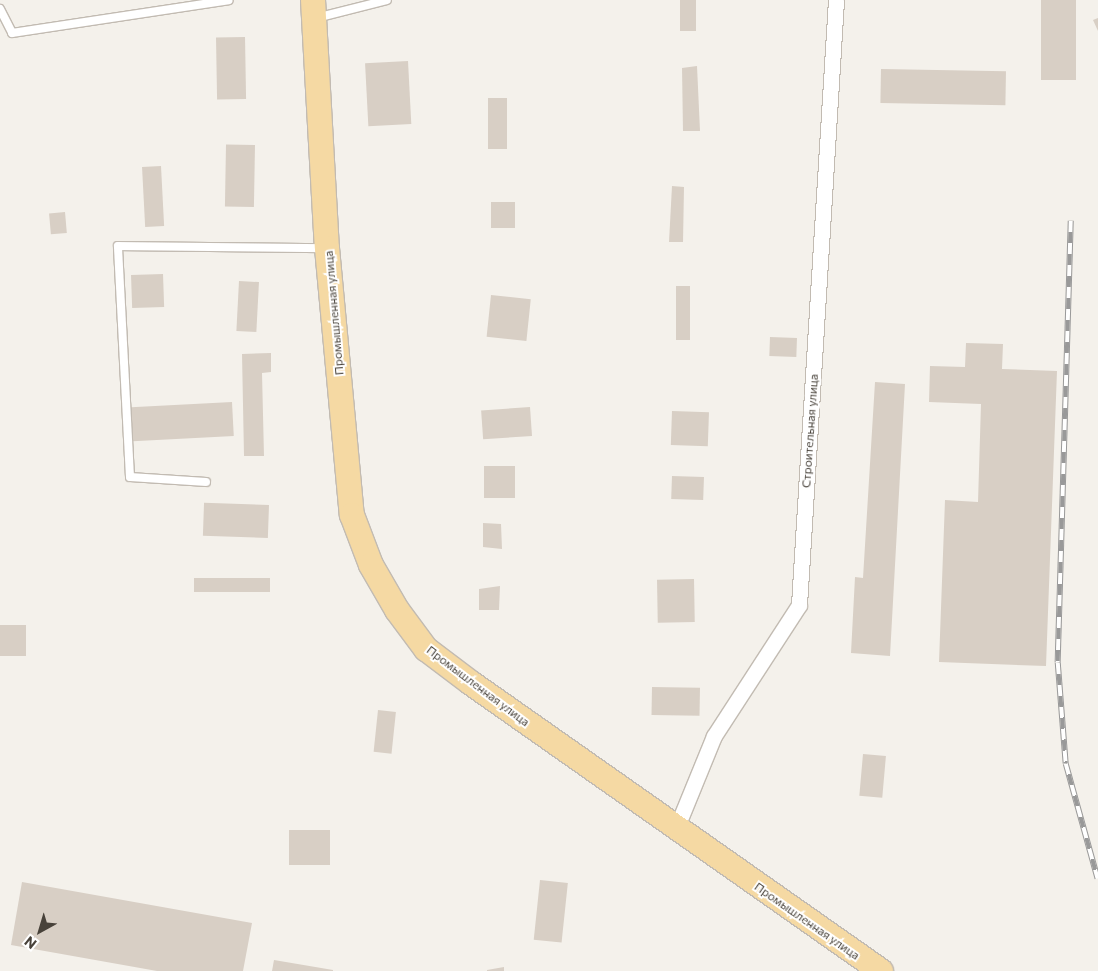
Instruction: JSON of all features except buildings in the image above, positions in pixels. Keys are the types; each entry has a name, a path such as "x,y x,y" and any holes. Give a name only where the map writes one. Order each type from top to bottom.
{"main road":[{"name":"Промышленная улица","path":"314,9 327,248 352,515 371,565 397,610 426,649 676,829 881,971"}],"street":[{"name":"Строительная улица","path":"676,829 714,736 799,605 836,0"}],"lane":[{"path":"0,8 12,34 229,0"},
{"path":"314,9 387,0"},
{"path":"206,482 130,477 118,246 327,248"}],"railway":[{"path":"1071,221 1058,663 1066,764 1098,879"}]}
